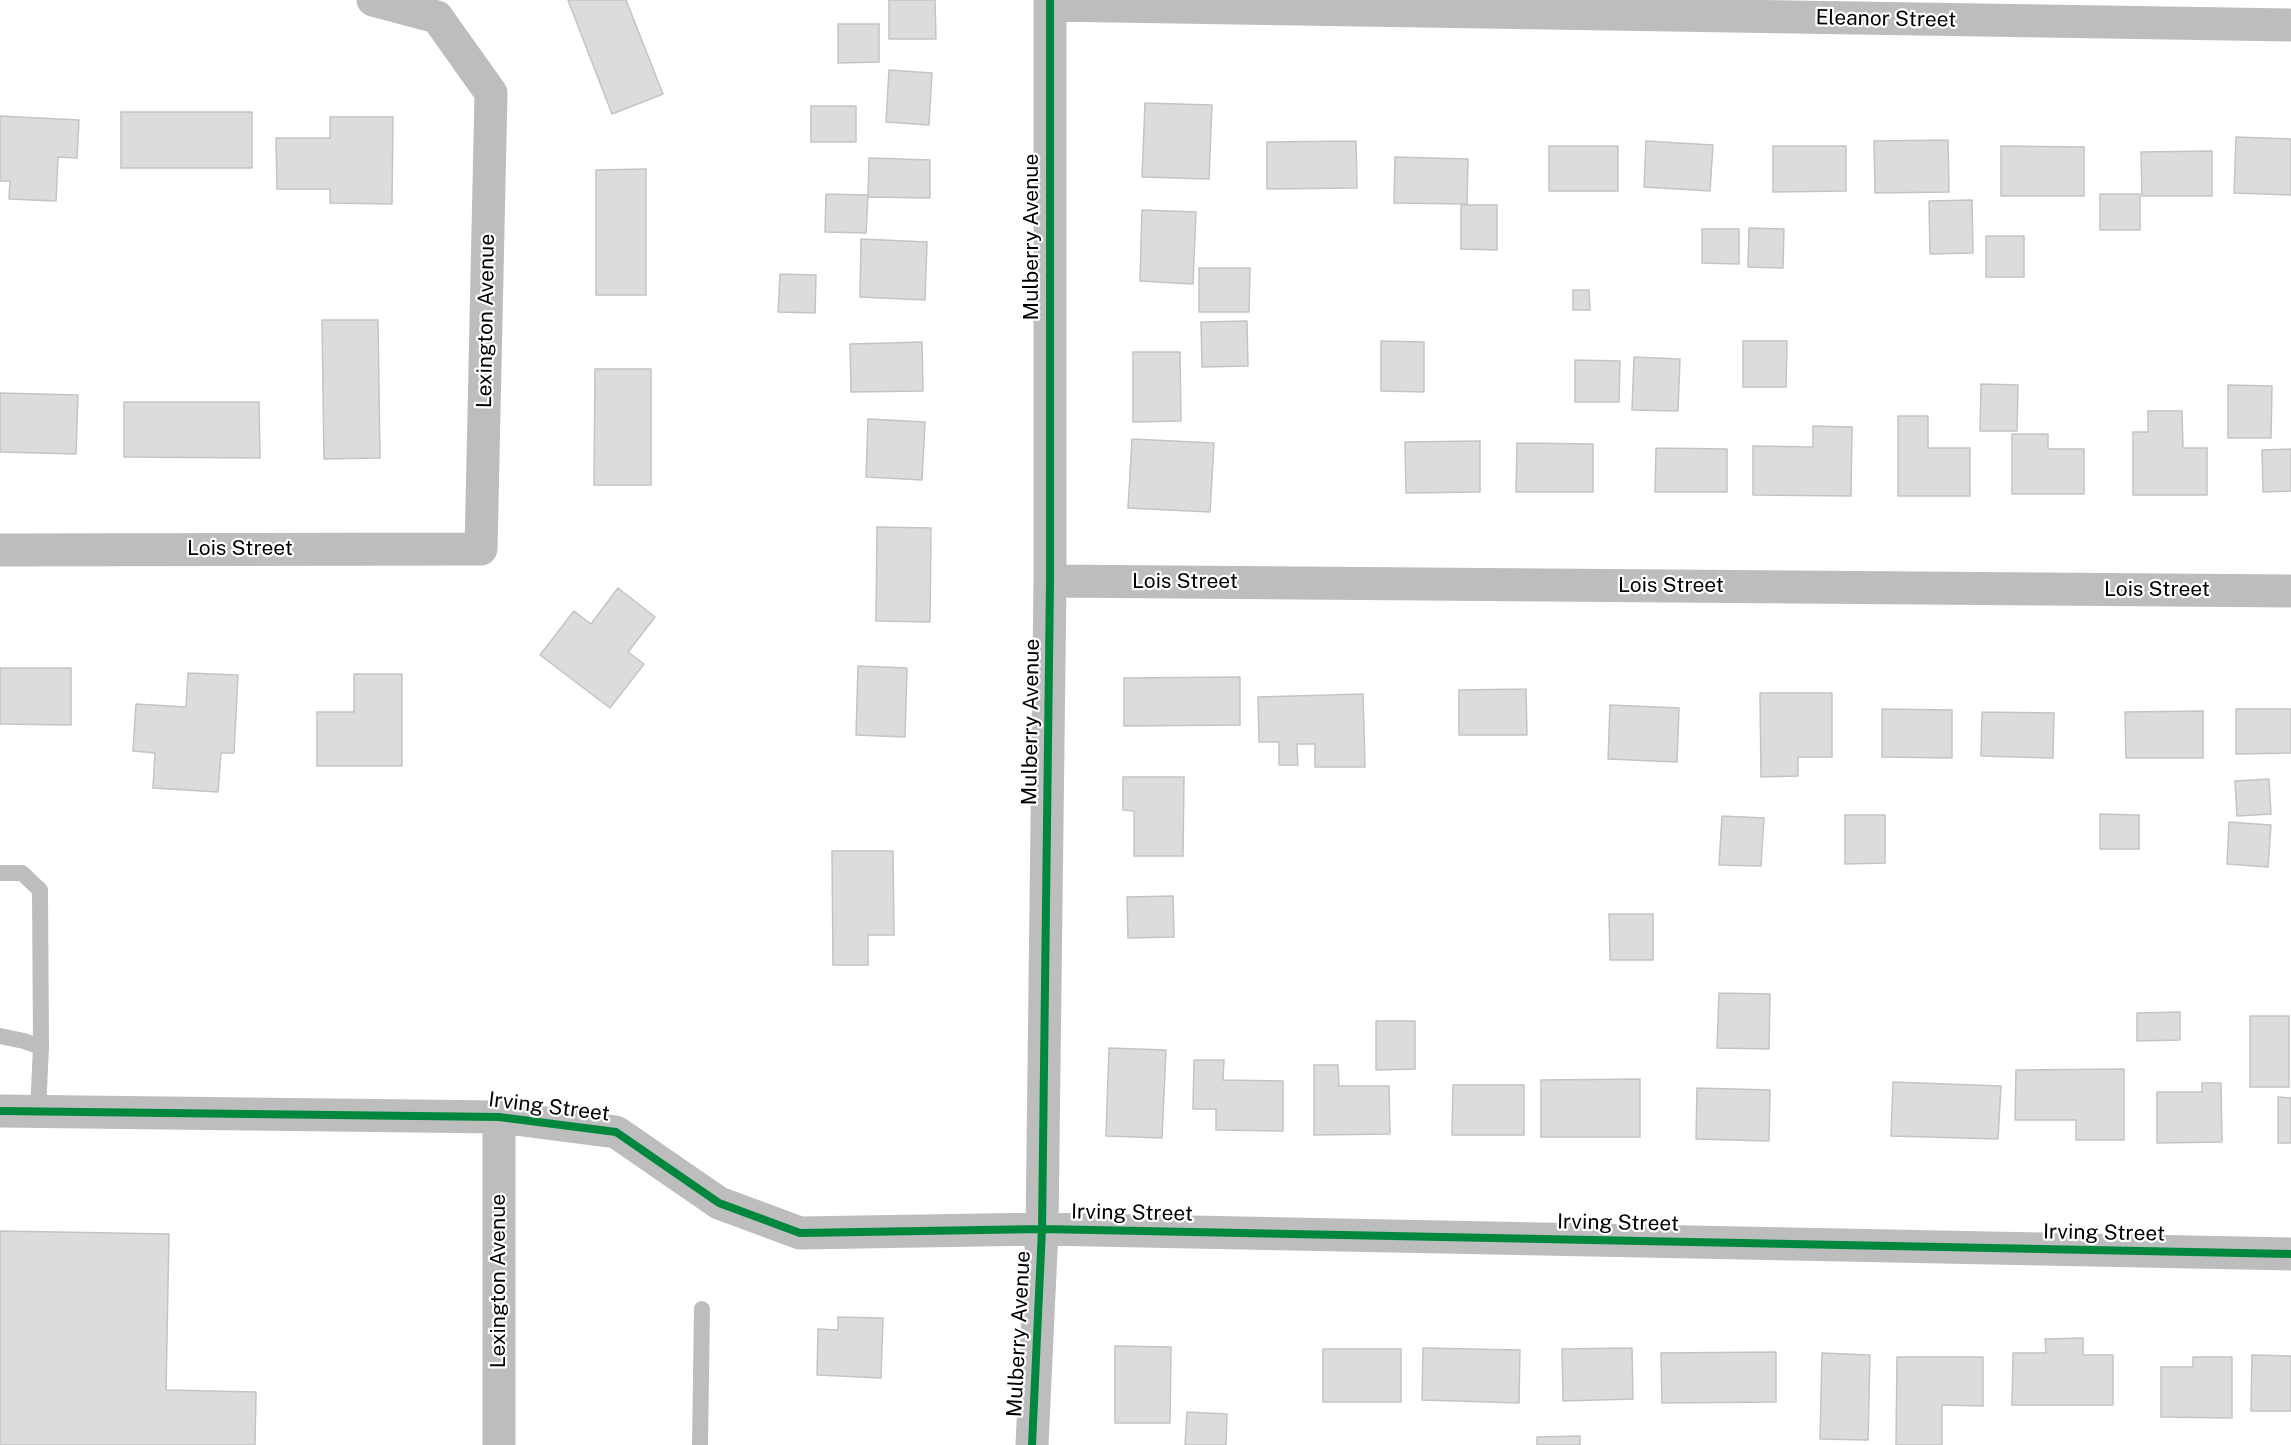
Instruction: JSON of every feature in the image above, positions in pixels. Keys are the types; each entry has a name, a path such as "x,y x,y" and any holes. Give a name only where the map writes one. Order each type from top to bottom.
{"street":[{"name":"Lexington Avenue","path":"373,0 437,17 490,93 481,549"},
{"name":"Eleanor Street","path":"1050,3 2291,26"},
{"name":"Mulberry Avenue","path":"1032,1445 1042,1229 1050,581 1050,3"},
{"name":"Lois Street","path":"0,550 481,549"},
{"name":"Lois Street","path":"1050,581 2291,591"},
{"name":"Irving Street","path":"0,1112 499,1117 616,1132 719,1203 800,1233 1042,1229 2291,1254"},
{"name":"Lexington Avenue","path":"499,1117 499,1445"}],"lane":[{"path":"0,873 22,873 40,890 41,1047 38,1112"},
{"path":"0,1036 41,1047"},
{"path":"700,1445 702,1309"}],"building":[{"path":"568,0 626,0 663,94 612,114"},
{"path":"889,0 935,0 936,39 889,39"},
{"path":"838,24 879,24 879,62 838,63"},
{"path":"889,70 932,73 929,125 886,122"},
{"path":"1145,103 1212,105 1209,179 1142,177"},
{"path":"811,106 856,106 856,142 811,142"},
{"path":"121,112 252,112 252,168 121,168"},
{"path":"0,116 79,120 77,158 58,157 56,201 9,199 10,181 0,181"},
{"path":"330,117 393,117 392,204 330,203 330,189 277,189 276,138 330,138"},
{"path":"2236,137 2291,139 2291,195 2234,193"},
{"path":"1948,140 1949,192 1875,193 1874,141"},
{"path":"1356,141 1357,188 1267,189 1267,142"},
{"path":"1646,141 1713,145 1710,191 1644,187"},
{"path":"1549,146 1618,146 1618,191 1549,191"},
{"path":"1773,146 1846,146 1846,191 1773,192"},
{"path":"2001,146 2084,147 2084,196 2001,196"},
{"path":"2212,151 2212,196 2142,196 2141,152"},
{"path":"1395,157 1468,159 1467,204 1394,203"},
{"path":"869,158 930,160 930,198 868,197"},
{"path":"646,169 646,295 596,295 596,170"},
{"path":"826,194 868,195 866,233 825,232"},
{"path":"2100,194 2140,194 2140,230 2100,230"},
{"path":"1972,200 1973,253 1930,254 1929,201"},
{"path":"1461,205 1497,205 1497,250 1461,249"},
{"path":"1142,210 1196,212 1193,284 1140,281"},
{"path":"1749,228 1784,229 1783,268 1748,267"},
{"path":"1702,229 1739,229 1739,264 1702,263"},
{"path":"1986,236 2024,236 2024,277 1986,277"},
{"path":"861,239 927,242 925,300 860,297"},
{"path":"1199,268 1250,268 1249,312 1199,312"},
{"path":"780,274 816,275 815,313 778,312"},
{"path":"1573,290 1589,290 1590,310 1573,310"},
{"path":"322,320 378,320 380,458 324,459"},
{"path":"1247,321 1248,366 1202,367 1201,322"},
{"path":"1381,341 1424,342 1424,392 1381,391"},
{"path":"1743,341 1787,341 1786,387 1743,387"},
{"path":"922,342 923,391 851,392 850,344"},
{"path":"1133,352 1180,352 1181,421 1133,422"},
{"path":"1634,357 1680,359 1678,411 1632,410"},
{"path":"1575,360 1620,361 1619,402 1575,402"},
{"path":"595,369 651,369 651,485 594,485"},
{"path":"1981,384 2018,385 2017,431 1980,431"},
{"path":"2228,385 2272,386 2271,438 2228,438"},
{"path":"0,393 78,395 76,454 0,452"},
{"path":"124,402 259,402 260,458 124,457"},
{"path":"2148,411 2182,411 2183,448 2207,448 2207,495 2133,495 2133,432 2148,432"},
{"path":"1898,416 1928,416 1928,448 1970,448 1970,496 1898,496"},
{"path":"868,419 925,422 922,480 866,477"},
{"path":"1813,426 1852,427 1851,496 1753,495 1753,446 1813,447"},
{"path":"2012,434 2048,434 2048,449 2084,449 2084,494 2012,494"},
{"path":"1132,439 1214,443 1210,512 1128,508"},
{"path":"1480,441 1480,492 1406,493 1405,442"},
{"path":"1517,443 1593,444 1593,492 1516,492"},
{"path":"1656,448 1727,449 1727,492 1655,492"},
{"path":"2291,449 2291,491 2263,492 2262,450"},
{"path":"877,527 931,528 930,622 876,621"},
{"path":"618,588 655,617 628,652 644,664 610,708 540,655 574,611 591,624"},
{"path":"858,666 907,668 905,737 856,735"},
{"path":"0,668 71,668 71,725 0,724"},
{"path":"188,673 238,675 234,753 221,753 218,792 153,788 155,753 133,751 136,704 186,707"},
{"path":"354,674 402,674 402,766 317,766 317,712 354,712"},
{"path":"1240,677 1240,725 1124,726 1124,678"},
{"path":"1526,689 1527,735 1459,735 1459,690"},
{"path":"1760,693 1832,693 1832,757 1798,757 1798,776 1761,777"},
{"path":"1363,694 1365,767 1315,767 1315,744 1297,744 1298,765 1279,765 1279,742 1259,742 1258,697"},
{"path":"1610,705 1679,708 1677,762 1608,759"},
{"path":"1882,709 1952,710 1952,758 1882,757"},
{"path":"2236,709 2291,709 2291,753 2236,754"},
{"path":"2203,711 2203,758 2126,758 2125,712"},
{"path":"1982,712 2054,713 2053,758 1981,756"},
{"path":"1123,777 1184,777 1183,856 1134,856 1134,811 1123,810"},
{"path":"2269,779 2271,814 2237,816 2235,781"},
{"path":"2100,814 2139,815 2139,849 2100,849"},
{"path":"1845,815 1885,815 1885,863 1845,864"},
{"path":"1722,816 1764,818 1761,866 1719,865"},
{"path":"2229,822 2271,825 2268,867 2227,864"},
{"path":"832,851 893,851 894,935 868,935 868,965 833,965"},
{"path":"1173,896 1174,937 1128,938 1127,897"},
{"path":"1609,914 1653,914 1653,960 1610,960"},
{"path":"1719,993 1770,994 1769,1049 1717,1048"},
{"path":"2180,1012 2180,1040 2137,1041 2137,1013"},
{"path":"2250,1016 2289,1016 2289,1087 2250,1087"},
{"path":"1376,1021 1415,1021 1415,1069 1376,1070"},
{"path":"1109,1048 1166,1050 1162,1138 1106,1136"},
{"path":"1194,1060 1224,1060 1223,1080 1283,1081 1283,1131 1216,1130 1216,1109 1193,1109"},
{"path":"1314,1065 1338,1065 1339,1086 1389,1086 1390,1134 1314,1135"},
{"path":"2124,1069 2124,1140 2076,1140 2076,1120 2015,1120 2016,1070"},
{"path":"1640,1079 1640,1137 1541,1137 1541,1080"},
{"path":"1893,1082 2001,1086 1998,1139 1891,1136"},
{"path":"2202,1083 2221,1083 2222,1142 2157,1143 2157,1092 2202,1092"},
{"path":"1453,1085 1524,1085 1524,1135 1452,1135"},
{"path":"1697,1088 1770,1090 1769,1141 1696,1139"},
{"path":"2278,1097 2291,1098 2291,1143 2278,1143"},
{"path":"0,1231 169,1234 166,1390 256,1392 255,1445 0,1445"},
{"path":"838,1317 883,1318 881,1378 817,1375 818,1329 838,1330"},
{"path":"2083,1338 2083,1355 2113,1355 2113,1405 2012,1405 2013,1353 2046,1353 2045,1339"},
{"path":"1115,1346 1171,1347 1170,1423 1115,1423"},
{"path":"1423,1348 1520,1350 1519,1403 1422,1400"},
{"path":"1632,1348 1633,1399 1563,1401 1562,1349"},
{"path":"1323,1349 1401,1349 1401,1402 1323,1402"},
{"path":"1776,1352 1776,1402 1662,1403 1661,1353"},
{"path":"1822,1353 1870,1355 1868,1440 1820,1439"},
{"path":"2252,1355 2291,1356 2291,1411 2251,1411"},
{"path":"1897,1357 1983,1357 1983,1406 1942,1405 1942,1445 1896,1445"},
{"path":"2193,1357 2232,1357 2232,1418 2161,1417 2161,1367 2193,1367"},
{"path":"1187,1412 1227,1414 1226,1445 1185,1445"},
{"path":"1580,1436 1580,1445 1537,1445 1537,1437"}],"cycle path":[{"path":"1032,1445 1042,1229 1050,581 1050,0"},
{"path":"0,1111 499,1117 616,1132 719,1203 800,1233 1042,1229 2291,1254"}]}
